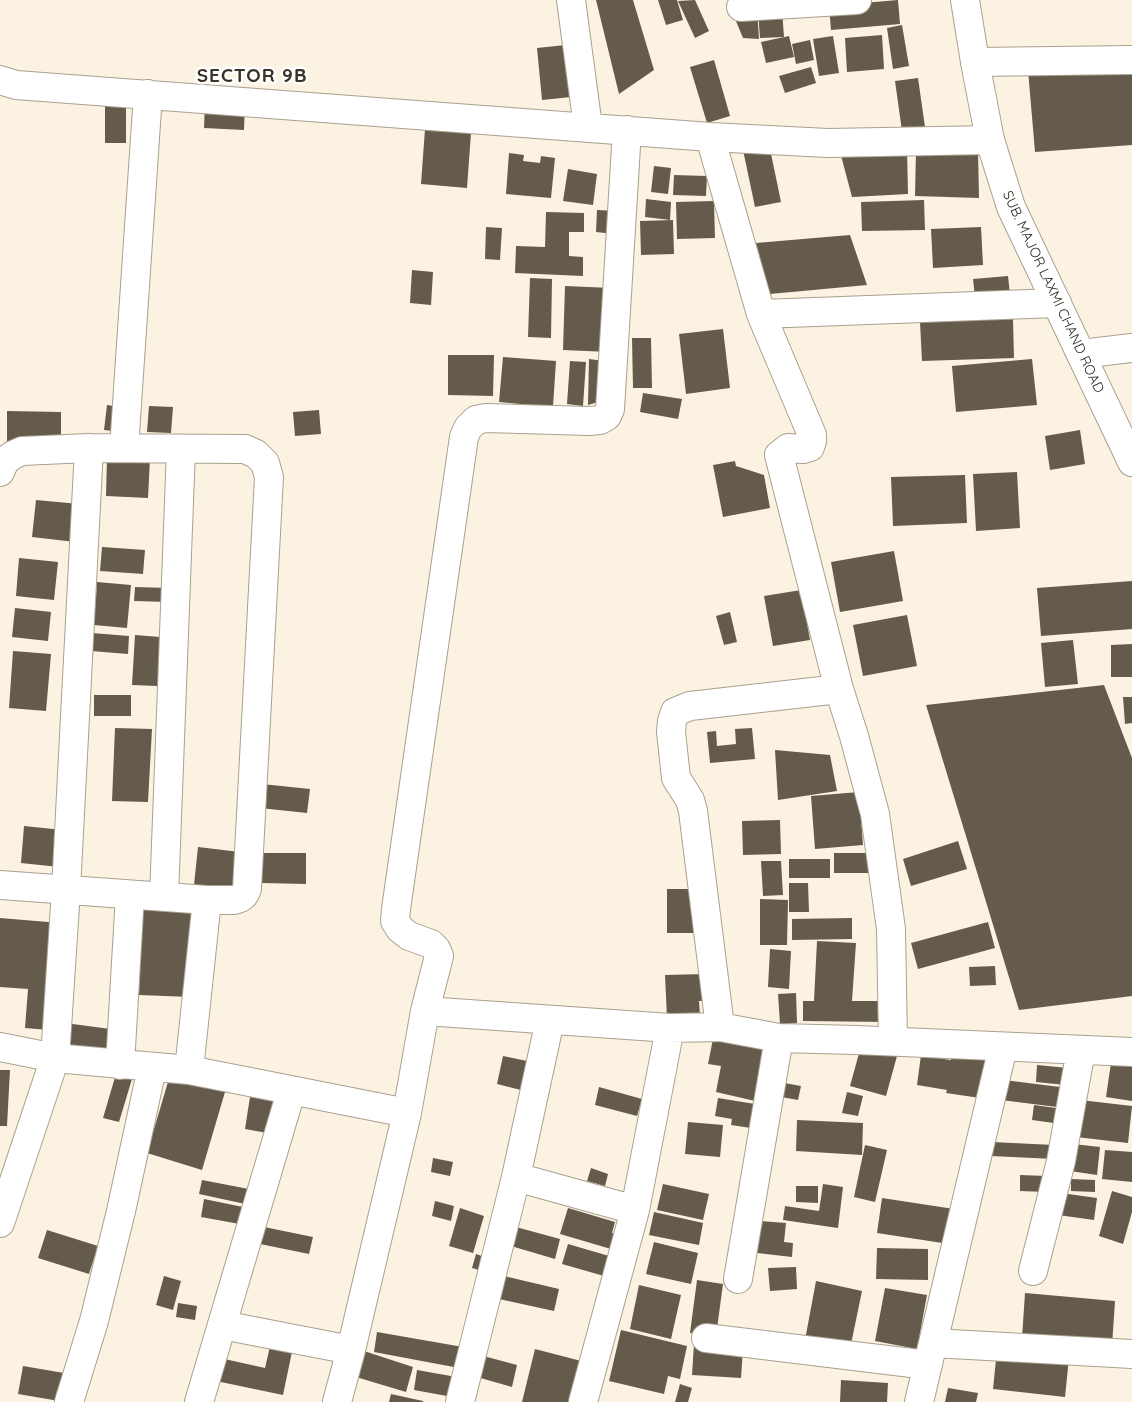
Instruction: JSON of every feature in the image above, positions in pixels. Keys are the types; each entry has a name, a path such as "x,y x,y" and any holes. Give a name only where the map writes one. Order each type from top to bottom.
{"street":[{"path":"571,0 588,127"},
{"path":"741,7 857,0"},
{"name":"SUB. MAJOR LAXMI CHAND ROAD","path":"962,2 990,140 1011,207 1132,462"},
{"path":"975,62 1132,60"},
{"path":"0,80 16,85 710,136 828,143 990,140"},
{"path":"124,448 148,94"},
{"path":"337,1402 407,1113 425,1011 439,956 431,944 409,936 400,929 395,921 464,437 468,428 476,420 486,418 589,421 600,420 607,416 610,409 627,130"},
{"path":"710,136 761,314 812,435 810,447 803,449 788,448 779,455 839,689 875,814 891,929 893,1042"},
{"path":"761,314 1057,304"},
{"path":"1081,354 1132,348"},
{"path":"0,1223 55,1058 66,890 89,448"},
{"path":"0,472 5,461 22,451 89,448 245,449 256,454 265,462 269,477 247,890 240,898 234,900 207,900 0,885"},
{"path":"164,897 181,449"},
{"path":"720,1027 693,811 690,800 676,778 671,732 672,720 675,712 690,706 839,689"},
{"path":"120,1065 130,895"},
{"path":"190,1070 207,900"},
{"path":"425,1011 670,1028 720,1027 779,1038 1132,1052"},
{"path":"460,1402 516,1177 550,1020"},
{"path":"584,1402 635,1210 670,1028"},
{"path":"738,1279 779,1038"},
{"path":"0,1047 55,1058 190,1070 291,1092 407,1113"},
{"path":"919,1402 1003,1047"},
{"path":"1033,1271 1061,1161 1081,1050"},
{"path":"69,1402 96,1312 121,1211 152,1068"},
{"path":"199,1402 291,1092"},
{"path":"516,1177 635,1210"},
{"path":"222,1325 351,1350"},
{"path":"706,1338 930,1354 1132,1354"}],"building":[{"path":"596,0 633,0 654,70 619,94"},
{"path":"658,0 677,0 683,20 666,25"},
{"path":"695,0 709,31 695,38 678,1"},
{"path":"898,0 900,24 831,30 829,6"},
{"path":"757,9 759,39 743,38 733,14"},
{"path":"782,9 784,37 760,38 758,11"},
{"path":"902,25 909,66 893,69 887,28"},
{"path":"882,35 884,69 847,72 845,38"},
{"path":"789,36 794,57 766,63 761,42"},
{"path":"833,36 839,73 819,76 813,39"},
{"path":"810,40 814,60 796,64 792,44"},
{"path":"575,44 581,96 542,100 537,48"},
{"path":"714,60 730,116 707,123 690,67"},
{"path":"1132,63 1132,145 1035,152 1028,70"},
{"path":"811,67 816,83 785,93 779,76"},
{"path":"918,78 925,127 902,131 895,81"},
{"path":"205,101 245,104 244,130 204,128"},
{"path":"105,106 126,106 126,143 105,143"},
{"path":"425,129 471,133 467,188 421,184"},
{"path":"769,144 781,202 755,207 743,150"},
{"path":"839,148 907,149 908,194 852,197"},
{"path":"916,150 978,150 979,198 915,196"},
{"path":"509,153 524,155 523,161 540,163 541,156 555,158 551,198 506,194"},
{"path":"654,166 671,168 668,194 651,192"},
{"path":"568,169 597,174 593,205 563,201"},
{"path":"674,175 707,176 706,196 673,195"},
{"path":"646,199 671,202 670,220 645,217"},
{"path":"924,200 925,230 862,231 861,202"},
{"path":"714,201 715,238 677,239 676,202"},
{"path":"597,210 616,211 614,234 596,232"},
{"path":"546,212 584,213 584,232 569,232 569,256 583,257 583,276 515,273 516,246 545,247"},
{"path":"673,220 674,254 641,255 640,221"},
{"path":"486,227 502,228 500,260 485,259"},
{"path":"981,227 983,265 933,268 931,229"},
{"path":"850,235 867,285 770,294 756,243"},
{"path":"412,270 433,272 431,305 410,303"},
{"path":"1008,276 1011,303 976,306 973,279"},
{"path":"530,278 552,279 551,338 528,337"},
{"path":"565,286 611,288 609,352 563,350"},
{"path":"1013,319 1014,358 922,361 920,322"},
{"path":"723,329 730,388 686,394 679,334"},
{"path":"632,338 651,338 652,388 633,388"},
{"path":"448,355 494,355 493,396 448,395"},
{"path":"503,357 556,361 553,407 499,402"},
{"path":"589,359 604,361 602,401 588,405"},
{"path":"1032,359 1037,405 956,412 952,366"},
{"path":"570,361 586,362 583,406 567,404"},
{"path":"643,393 682,399 678,419 640,412"},
{"path":"107,405 126,408 122,432 104,430"},
{"path":"149,406 173,407 171,433 147,432"},
{"path":"319,410 321,434 295,436 293,412"},
{"path":"7,411 61,412 61,446 7,446"},
{"path":"1080,430 1085,464 1050,470 1045,436"},
{"path":"107,458 150,459 148,498 106,496"},
{"path":"735,461 736,466 764,475 770,508 723,517 713,465"},
{"path":"1017,472 1020,528 976,531 973,474"},
{"path":"965,475 967,523 893,526 891,477"},
{"path":"36,500 79,504 75,542 32,537"},
{"path":"102,547 145,550 143,574 100,571"},
{"path":"894,551 903,601 840,612 831,562"},
{"path":"19,558 58,562 54,600 16,596"},
{"path":"1132,581 1132,629 1041,636 1037,588"},
{"path":"97,582 131,585 127,628 94,625"},
{"path":"135,587 169,588 169,602 134,601"},
{"path":"801,590 810,640 773,646 764,596"},
{"path":"15,608 51,612 48,641 12,637"},
{"path":"730,612 737,642 724,645 716,616"},
{"path":"907,615 917,666 863,676 853,625"},
{"path":"92,633 129,636 128,654 91,651"},
{"path":"135,635 160,637 158,686 132,685"},
{"path":"1073,640 1078,684 1045,687 1041,643"},
{"path":"1132,644 1132,677 1111,677 1111,645"},
{"path":"13,651 51,654 46,711 9,708"},
{"path":"1104,685 1132,758 1132,996 1019,1010 926,705"},
{"path":"94,695 131,695 131,716 94,716"},
{"path":"1123,697 1132,697 1132,723 1125,724"},
{"path":"115,728 152,729 148,802 112,801"},
{"path":"752,728 755,759 710,763 707,732 716,731 717,746 736,744 735,729"},
{"path":"775,750 830,755 837,791 778,800"},
{"path":"262,784 310,789 307,813 260,808"},
{"path":"859,792 863,845 815,849 811,796"},
{"path":"780,820 781,854 743,855 742,821"},
{"path":"24,826 63,830 59,867 21,863"},
{"path":"958,841 967,869 911,886 903,859"},
{"path":"198,847 240,852 235,889 194,885"},
{"path":"262,853 306,853 306,884 262,883"},
{"path":"834,853 872,853 873,873 834,873"},
{"path":"789,859 830,859 830,878 789,878"},
{"path":"761,861 781,861 783,895 763,896"},
{"path":"789,883 808,883 809,912 789,912"},
{"path":"667,889 696,889 696,933 667,933"},
{"path":"760,899 788,900 787,945 760,945"},
{"path":"142,903 194,905 191,997 139,995"},
{"path":"0,918 60,923 49,1030 25,1028 28,989 0,987"},
{"path":"852,918 852,939 792,940 792,919"},
{"path":"988,922 995,948 918,969 911,943"},
{"path":"817,941 856,943 852,1001 885,1001 885,1022 803,1021 803,1001 814,1001"},
{"path":"770,949 791,951 789,989 768,987"},
{"path":"995,966 996,985 970,986 969,967"},
{"path":"705,974 706,1001 699,1001 700,1016 667,1018 665,975"},
{"path":"796,993 797,1023 780,1024 778,994"},
{"path":"65,1023 118,1030 115,1057 62,1050"},
{"path":"715,1029 767,1040 755,1101 716,1092 721,1066 708,1064"},
{"path":"861,1046 897,1056 886,1096 850,1086"},
{"path":"953,1048 992,1049 980,1098 946,1093 947,1090 917,1085 921,1055 937,1049 936,1058 951,1060"},
{"path":"503,1056 532,1062 525,1091 497,1084"},
{"path":"1112,1056 1132,1059 1132,1101 1106,1097"},
{"path":"1037,1065 1068,1068 1066,1085 1036,1082"},
{"path":"0,1070 10,1070 7,1126 0,1126"},
{"path":"116,1074 132,1079 119,1122 103,1118"},
{"path":"170,1075 225,1092 202,1170 147,1153"},
{"path":"996,1079 1060,1087 1057,1107 993,1099"},
{"path":"779,1082 801,1086 798,1100 776,1096"},
{"path":"599,1087 642,1099 637,1116 595,1105"},
{"path":"847,1092 863,1096 858,1116 842,1113"},
{"path":"250,1097 274,1101 267,1133 245,1129"},
{"path":"718,1098 755,1104 751,1128 731,1125 732,1119 715,1116"},
{"path":"1080,1100 1132,1106 1128,1143 1076,1137"},
{"path":"1034,1105 1063,1109 1061,1124 1032,1120"},
{"path":"797,1120 863,1123 862,1155 796,1151"},
{"path":"688,1122 723,1125 720,1157 685,1154"},
{"path":"992,1142 1054,1145 1054,1159 991,1156"},
{"path":"1073,1144 1100,1147 1097,1175 1070,1171"},
{"path":"865,1145 887,1150 875,1202 854,1197"},
{"path":"1105,1150 1132,1152 1132,1182 1102,1179"},
{"path":"433,1158 453,1162 450,1176 431,1172"},
{"path":"591,1168 608,1174 605,1186 587,1181"},
{"path":"1020,1175 1047,1176 1046,1192 1020,1191"},
{"path":"1071,1179 1095,1180 1095,1192 1071,1191"},
{"path":"202,1180 254,1190 250,1205 199,1194"},
{"path":"663,1184 709,1194 703,1220 657,1210"},
{"path":"823,1184 843,1187 838,1228 783,1220 785,1206 819,1211"},
{"path":"796,1186 818,1186 818,1203 796,1202"},
{"path":"1112,1191 1132,1197 1132,1212 1123,1244 1099,1236"},
{"path":"1061,1193 1097,1198 1094,1220 1058,1215"},
{"path":"882,1198 954,1209 949,1244 877,1233"},
{"path":"204,1199 248,1208 245,1225 201,1217"},
{"path":"435,1201 454,1206 451,1221 432,1216"},
{"path":"460,1208 484,1216 473,1253 449,1246"},
{"path":"568,1208 615,1222 612,1233 616,1234 611,1249 560,1234"},
{"path":"654,1212 703,1223 699,1245 649,1235"},
{"path":"760,1221 786,1223 784,1242 793,1243 792,1257 757,1253"},
{"path":"264,1227 313,1237 309,1254 260,1244"},
{"path":"516,1227 560,1239 555,1259 511,1246"},
{"path":"47,1230 98,1246 89,1274 38,1258"},
{"path":"654,1242 698,1253 691,1284 646,1274"},
{"path":"568,1244 609,1256 604,1276 562,1264"},
{"path":"877,1248 928,1249 928,1280 876,1279"},
{"path":"476,1254 493,1260 489,1273 472,1268"},
{"path":"796,1267 797,1289 770,1291 768,1268"},
{"path":"164,1276 181,1281 173,1310 156,1305"},
{"path":"504,1276 559,1289 554,1311 499,1299"},
{"path":"697,1280 723,1284 716,1336 690,1333"},
{"path":"816,1281 862,1291 850,1349 805,1340"},
{"path":"639,1285 681,1295 671,1339 630,1329"},
{"path":"885,1288 927,1295 917,1349 875,1341"},
{"path":"1025,1293 1115,1301 1112,1346 1022,1338"},
{"path":"178,1303 197,1306 195,1320 176,1317"},
{"path":"621,1330 687,1346 680,1379 668,1376 664,1394 609,1381"},
{"path":"377,1332 463,1347 459,1368 374,1352"},
{"path":"271,1342 293,1347 283,1395 216,1381 220,1358 265,1368"},
{"path":"694,1344 743,1348 741,1378 692,1375"},
{"path":"535,1349 585,1362 571,1402 522,1402"},
{"path":"997,1350 1069,1358 1065,1397 993,1389"},
{"path":"364,1351 413,1367 406,1392 356,1377"},
{"path":"476,1354 517,1365 512,1387 470,1375"},
{"path":"23,1366 64,1373 59,1401 18,1394"},
{"path":"417,1370 462,1378 458,1398 414,1390"},
{"path":"841,1380 888,1383 887,1402 840,1402"},
{"path":"680,1384 692,1388 688,1402 675,1402"},
{"path":"948,1388 978,1393 976,1402 945,1402"},
{"path":"391,1394 423,1401 423,1402 389,1402"}],"district":[{"name":"SECTOR 9B","path":"252,76"}]}
